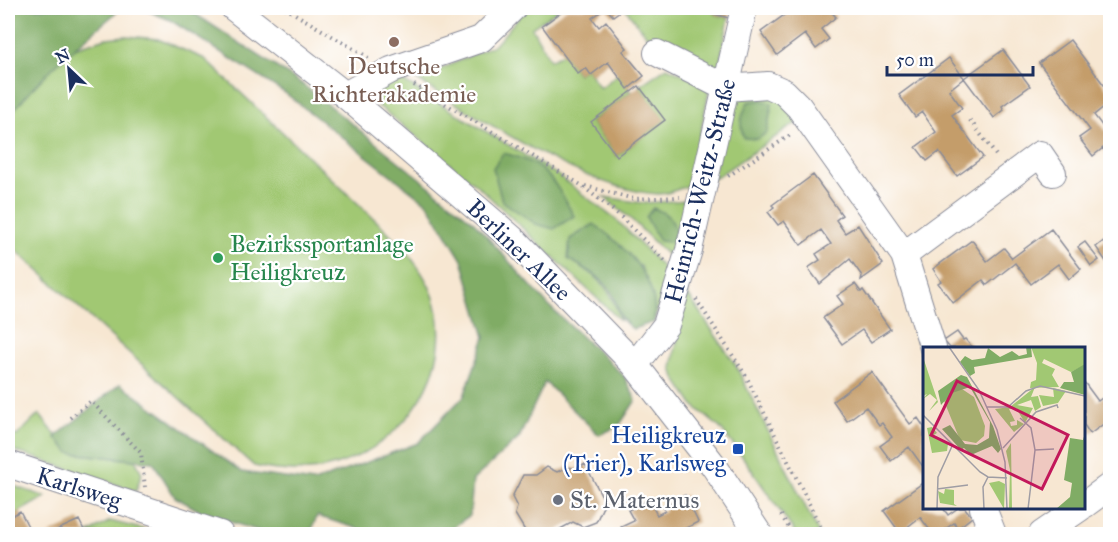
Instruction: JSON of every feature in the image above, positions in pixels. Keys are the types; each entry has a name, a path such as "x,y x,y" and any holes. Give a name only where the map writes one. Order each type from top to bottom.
{"street":[{"name":"Berliner Allee","path":"234,8 345,95 515,241 635,365 714,466 759,534"},
{"path":"345,95 391,70 481,39 513,8"},
{"name":"Heinrich-Weitz-Straße","path":"635,365 666,325 681,277 744,8"},
{"path":"657,53 726,88 768,85 784,93 810,121 904,255 933,347"},
{"path":"904,255 1040,154 1053,173"},
{"name":"Karlsweg","path":"8,464 217,534"},
{"path":"1085,504 1110,486"},
{"path":"984,509 993,534"},
{"path":"1042,534 1078,509"}],"path":[{"path":"285,8 581,185 619,215 681,277 746,376 824,534"},
{"path":"970,120 1011,176"},
{"path":"70,418 91,401 141,453 146,474 145,494"},
{"path":"781,515 794,534"}],"green space":[{"path":"8,8 122,8 47,73 8,118"},
{"path":"141,8 186,8 301,83 474,222 549,306 624,376 636,400 619,426 599,435 545,382 519,438 473,480 470,515 444,534 375,534 317,516 310,534 269,534 205,514 175,497 153,462 70,453 55,437 120,384 242,472 314,482 418,443 464,396 485,337 462,260 428,204 285,93 170,20"},
{"path":"526,8 560,8 532,28 550,60 563,53 578,74 586,68 600,88 618,74 631,92 591,122 617,156 664,120 639,86 667,67 710,86 690,185 659,194 630,190 599,180 534,150 417,80 496,44"},
{"path":"625,8 716,8 714,14 729,18 717,76 653,44"},
{"name":"Bezirkssportanlage Heiligkreuz","path":"126,36 158,39 205,59 385,229 406,251 424,276 433,295 439,322 438,350 432,376 420,400 404,422 384,440 360,455 335,465 315,469 274,470 254,466 8,243 8,105 71,49 106,38"},
{"path":"393,75 556,174 619,222 669,274 654,322 641,266 568,259 596,277 608,291 621,321 480,188 371,100 371,90"},
{"path":"777,96 799,121 712,180 727,112 739,98"},
{"path":"760,100 772,103 767,132 758,139 744,138 741,124 748,102"},
{"path":"503,153 529,162 547,174 574,216 554,229 536,224 502,201 493,168"},
{"path":"604,197 643,203 688,200 673,261 633,221"},
{"path":"653,208 666,214 672,220 676,234 671,242 659,241 646,217"},
{"path":"594,224 629,254 646,278 652,292 654,322 633,329 621,317 612,294 604,283 568,259 570,239"},
{"path":"686,292 735,364 819,534 796,534 742,456 720,428 693,405 675,378 672,368"},
{"path":"39,414 70,453 135,460 142,473 136,491 8,449 8,433 17,436"},
{"path":"8,484 46,497 8,518"},
{"path":"110,521 154,532 159,534 87,534"}],"building":[{"path":"567,8 606,8 592,18 599,27 606,21 627,48 623,51 644,76 628,89 608,62 591,75 586,68 578,74 542,26"},
{"path":"606,8 624,8 613,16"},
{"path":"716,8 732,8 729,18 714,14"},
{"path":"794,8 828,8 836,17 821,29 829,39 816,49 805,34 777,55 761,32"},
{"path":"1070,40 1110,93 1110,102 1094,115 1106,131 1110,128 1110,158 1103,148 1093,156 1079,138 1090,130 1039,63"},
{"path":"1003,50 1030,86 1002,106 1004,110 994,118 964,78"},
{"path":"949,58 964,78 949,90 962,108 952,115 983,157 957,176 939,152 927,161 916,147 936,132 922,112 915,117 899,95"},
{"path":"639,86 665,120 617,156 591,122"},
{"path":"813,175 842,215 836,220 845,233 858,225 883,264 861,280 862,276 850,259 820,284 808,268 820,260 816,254 831,244 821,230 801,245 784,221 778,225 768,212 774,207 772,205"},
{"path":"1051,229 1081,269 1069,279 1058,264 1031,284 1015,263 987,285 983,280 953,303 938,283 941,281 933,269 972,240 987,261 1004,248 1012,258"},
{"path":"1110,236 1110,267 1096,247"},
{"path":"1085,242 1099,260 1091,266 1078,247"},
{"path":"855,284 861,292 863,290 890,329 871,342 862,330 842,344 823,318 843,304 837,296"},
{"path":"957,332 972,347 949,347 944,341"},
{"path":"872,372 910,424 918,418 923,426 923,467 909,447 891,461 880,446 892,437 882,423 879,425 866,407 847,421 833,401"},
{"path":"1085,383 1098,401 1110,392 1110,419 1090,434 1085,426"},
{"name":"St. Maternus","path":"585,464 605,502 596,522 583,527 573,522 553,533 527,534 515,514 517,507 512,497 523,475 536,475 547,467 557,472 568,467 577,469"},
{"path":"923,483 923,509 944,509 948,515 957,509 966,509 972,517 958,528 954,523 938,534 933,534 920,517 901,534 884,511"},
{"path":"685,495 698,522 678,532 679,534 625,534 621,527 634,521 628,510 649,500 657,515 665,511 663,506"},
{"path":"20,511 32,534 12,534 8,518"},
{"path":"79,520 86,534 48,534"}],"place":[{"name":"Deutsche Richterakademie","path":"394,42"},
{"name":"Bezirkssportanlage Heiligkreuz","path":"218,258"},
{"name":"Heiligkreuz (Trier), Karlsweg","path":"738,449"},
{"name":"St. Maternus","path":"558,500"}]}
